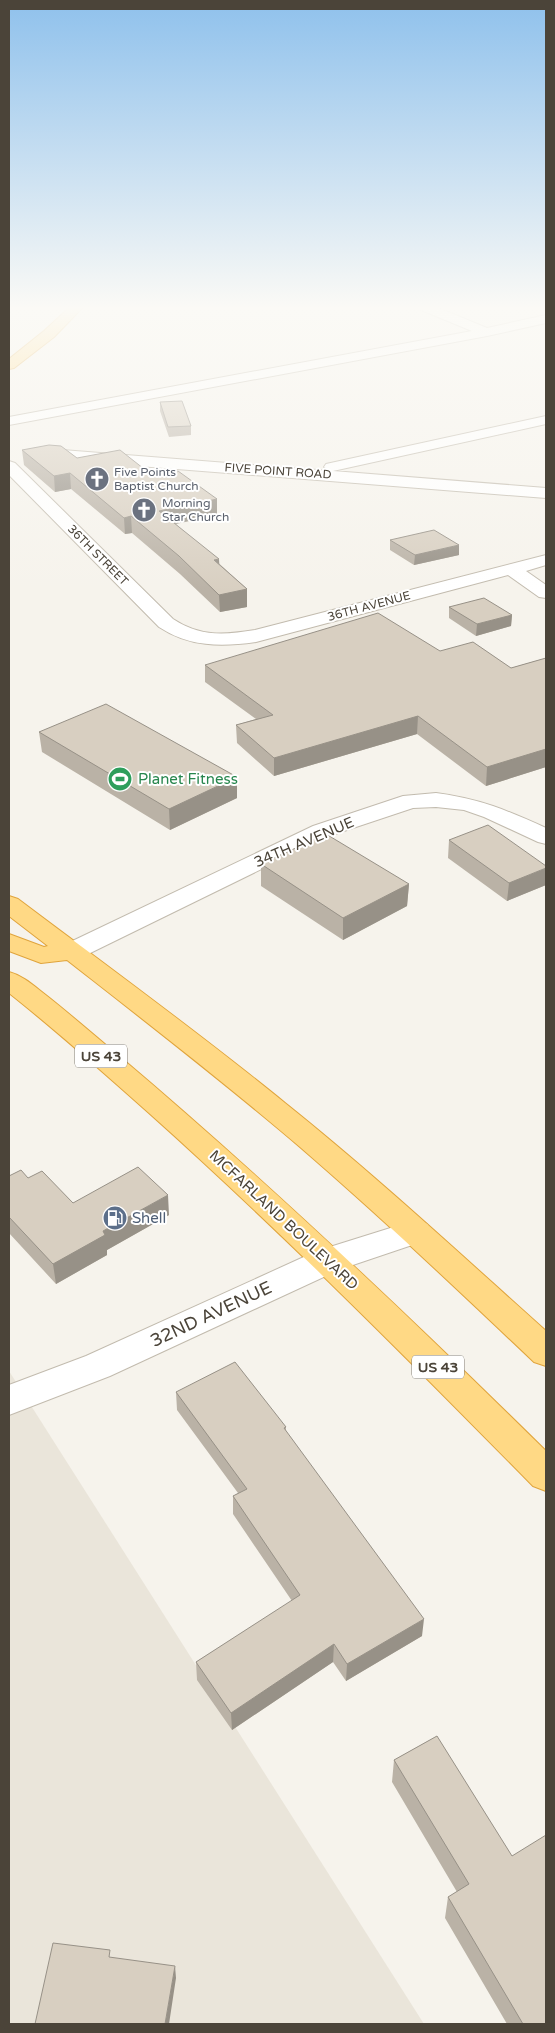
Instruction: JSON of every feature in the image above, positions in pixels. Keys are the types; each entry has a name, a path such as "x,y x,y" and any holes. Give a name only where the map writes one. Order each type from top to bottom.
{"highway":[{"path":"9,904 204,1053 276,1111 416,1232 546,1352"},
{"path":"9,942 41,955 71,952"},
{"name":"MCFARLAND BOULEVARD","path":"9,980 90,1046 184,1127 329,1260 546,1474"}],"street":[{"path":"9,421 112,402"},
{"path":"304,473 546,420"},
{"name":"FIVE POINT ROAD","path":"18,451 546,492"},
{"name":"36TH STREET","path":"9,466 166,622 176,631 191,638"},
{"name":"36TH AVENUE","path":"191,638 213,640 256,636 546,560"},
{"path":"511,569 546,594"},
{"name":"34TH AVENUE","path":"71,952 321,831 411,801 436,800 467,804 492,812 546,838"},
{"name":"32ND AVENUE","path":"9,1400 98,1366 329,1260 416,1232"}],"shaded area":[{"path":"9,1371 424,2024 9,2024"}],"building":[{"path":"160,402 182,402 191,426 168,427"},
{"path":"49,445 61,446 77,458 120,450 153,476 178,471 217,499 159,511 219,559 214,560 247,589 219,595 179,556 131,516 124,518 70,473 54,476 22,450"},
{"path":"434,530 459,545 415,555 390,540"},
{"path":"484,598 512,615 477,624 449,607"},
{"path":"378,613 440,651 473,642 511,668 546,658 546,749 487,767 418,716 274,758 236,725 273,715 205,665"},
{"path":"106,704 237,777 169,809 39,732"},
{"path":"488,825 546,866 546,868 509,883 449,840"},
{"path":"326,834 409,884 343,918 261,864"},
{"path":"138,1167 168,1195 103,1231 105,1235 53,1264 9,1217 9,1176 21,1170 28,1178 42,1171 73,1203"},
{"path":"235,1362 286,1427 284,1428 424,1619 347,1664 334,1644 231,1713 196,1662 300,1595 233,1496 247,1489 176,1392"},
{"path":"437,1736 512,1856 546,1835 546,2024 523,2024 448,1897 469,1884 394,1760"},
{"path":"53,1943 110,1950 109,1957 175,1966 165,2024 35,2024"}],"place":[{"name":"Five Points Baptist Church","path":"97,479"},
{"name":"Morning Star Church","path":"144,510"},
{"name":"Planet Fitness","path":"120,779"},
{"name":"Shell","path":"115,1218"}]}
